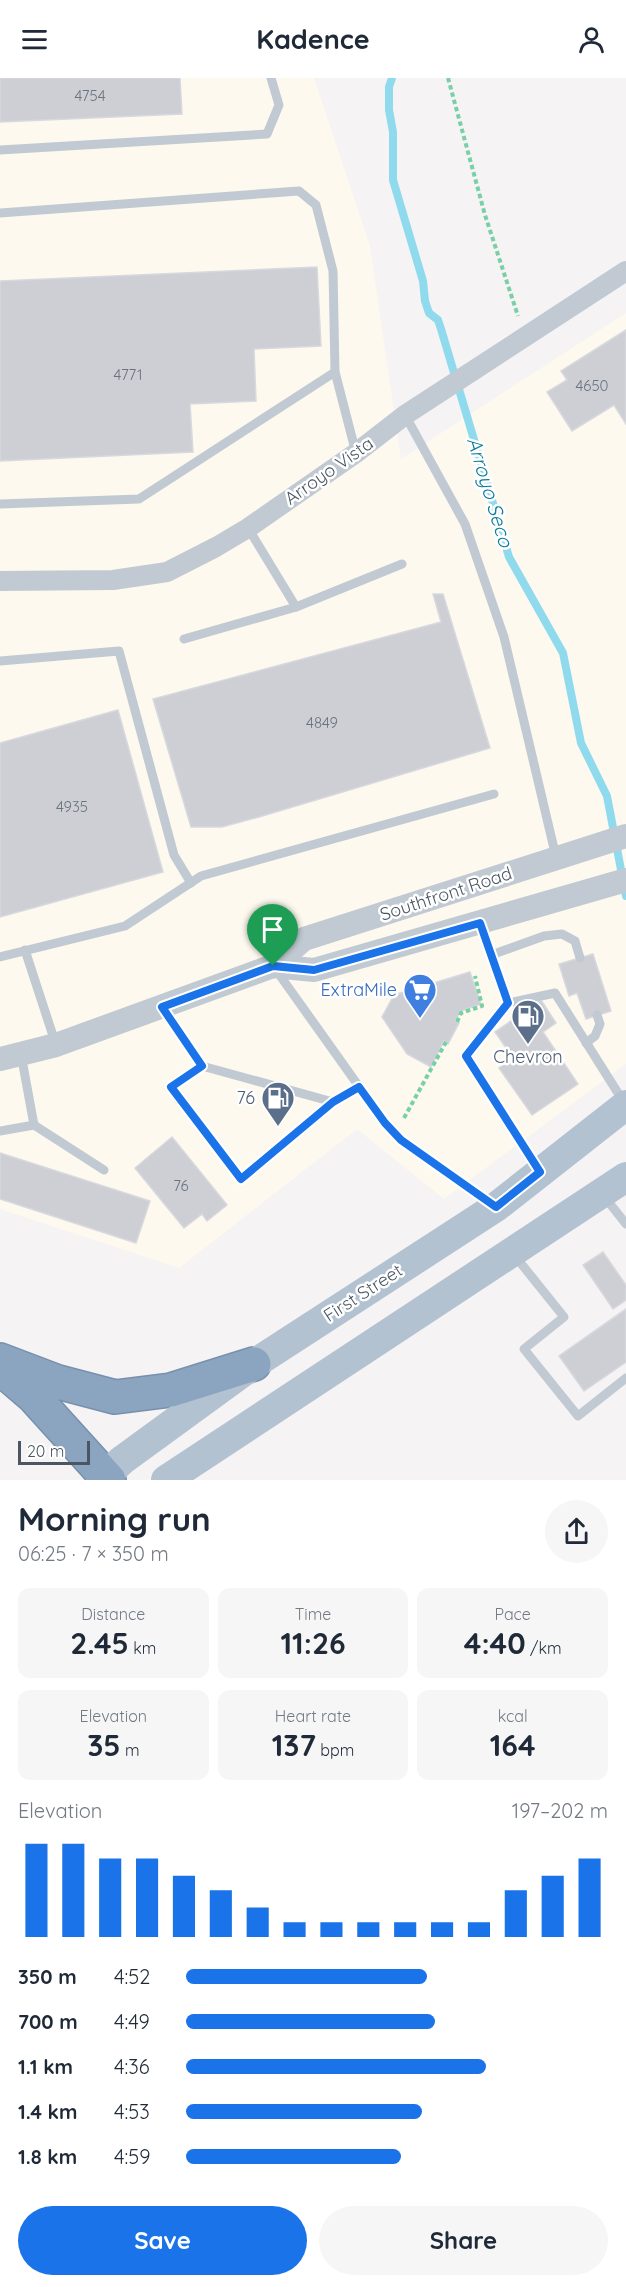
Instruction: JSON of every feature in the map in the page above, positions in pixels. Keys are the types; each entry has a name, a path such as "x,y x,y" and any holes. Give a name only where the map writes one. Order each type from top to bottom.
{"highway":[{"path":"0,1360 58,1382 115,1397 171,1390 254,1364"},
{"path":"0,1368 33,1396 104,1479"}],"main road":[{"name":"First Street","path":"104,1479 121,1461 254,1364 496,1207 626,1105"},
{"path":"166,1480 614,1185"}],"street":[{"name":"Arroyo Vista","path":"0,581 113,580 167,572 248,528 356,453 405,414 626,271"},
{"name":"Southfront Road","path":"10,1057 56,1045 273,966 304,939 626,836"},
{"name":"Southfront Road","path":"273,966 314,970 626,880"}],"lane":[{"path":"0,150 267,134 279,105 271,78"},
{"path":"0,213 299,191 316,205 333,271 335,372 356,453"},
{"path":"0,504 139,499 335,372"},
{"path":"405,414 433,463 469,535 504,637 561,858"},
{"path":"248,528 296,607"},
{"path":"184,639 296,607 402,564"},
{"path":"0,661 119,651 174,855 191,883"},
{"path":"0,957 125,926 201,876 495,794"},
{"path":"480,923 508,1003"},
{"path":"491,955 543,936 562,934 575,941 580,958"},
{"path":"25,950 56,1045"},
{"path":"273,966 385,1123 401,1140 496,1207"},
{"path":"540,1172 466,1056 508,1003 555,993 626,1105"},
{"path":"162,1007 202,1066 333,1102"},
{"path":"586,1043 595,1036 600,1024 597,1015"},
{"path":"10,1057 34,1125 104,1170"},
{"path":"202,1066 171,1087 241,1179 333,1102 359,1087"},
{"path":"0,1131 34,1125"},
{"path":"614,1185 626,1224"},
{"path":"512,1252 564,1317 524,1348 578,1416 626,1378"}],"path":[{"path":"448,78 512,303 520,339"},
{"path":"457,1022 461,1013 482,1006 475,976"},
{"path":"404,1118 446,1042"}],"shaded area":[{"path":"0,78 314,78 370,246 401,459 626,313 626,1064 444,1199 357,1129 179,1268 0,1209"}],"building":[{"path":"0,78 180,78 182,114 0,122"},
{"path":"317,267 321,346 254,349 256,401 190,404 193,452 0,461 0,281"},
{"path":"626,330 626,424 614,405 572,431 547,392 567,380 561,371"},
{"path":"433,594 443,594 490,748 222,827 191,827 153,699 441,622"},
{"path":"118,710 163,872 0,917 0,743"},
{"path":"593,954 611,1011 586,1019 577,993 569,996 559,964"},
{"name":"ExtraMile","path":"470,972 481,1004 461,1011 455,1021 459,1023 448,1044 444,1041 431,1067 407,1054 382,1017 394,995"},
{"name":"Chevron","path":"541,1000 556,1023 543,1032 578,1084 532,1115 499,1068 513,1058 495,1032"},
{"path":"172,1137 227,1205 207,1221 202,1214 184,1228 135,1168"},
{"path":"0,1153 150,1201 136,1243 0,1199"},
{"path":"603,1252 626,1285 626,1300 613,1309 583,1265"},
{"path":"626,1309 626,1362 584,1391 559,1356"}],"waterway":[{"name":"Arroyo Seco","path":"392,78 389,87 389,110 393,132 393,180 423,281 425,301 429,313 438,320 441,329 509,557 563,653 581,743 607,796 626,896"}],"place":[{"name":"ExtraMile","path":"420,1019"},
{"name":"Chevron","path":"528,1045"},
{"name":"76","path":"278,1127"}],"route":[{"path":"480,923 508,1003 466,1056 540,1172 496,1207 401,1140 385,1123 359,1087 333,1102 241,1179 171,1087 202,1066 162,1007 273,966 314,970 480,923"}]}
